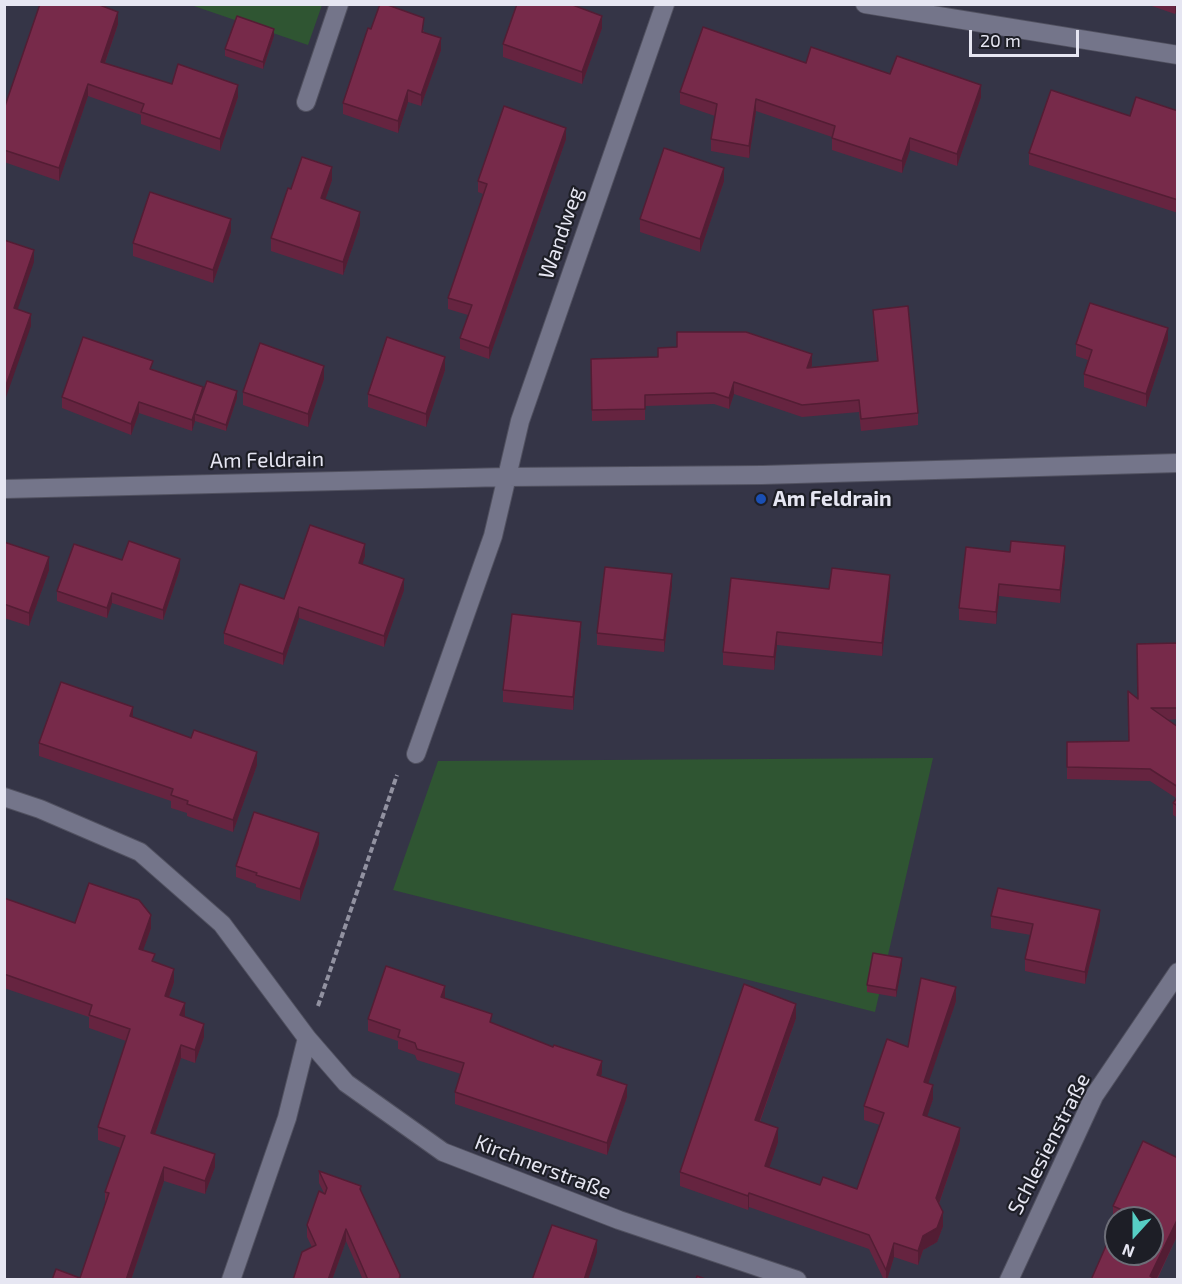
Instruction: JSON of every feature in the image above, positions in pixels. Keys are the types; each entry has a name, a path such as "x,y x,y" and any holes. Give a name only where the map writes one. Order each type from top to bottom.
{"street":[{"path":"306,102 339,4"},
{"name":"Wandweg","path":"416,754 493,536 520,421 665,4"},
{"path":"865,4 1178,55"},
{"name":"Am Feldrain","path":"4,489 506,477 762,475 1178,463"},
{"name":"Kirchnerstraße","path":"4,797 40,809 140,852 222,924 307,1038 346,1083 442,1152 619,1220 797,1280"},
{"name":"Schlesienstraße","path":"1009,1280 1094,1096 1174,984"},
{"path":"231,1280 287,1118 307,1038"}],"path":[{"path":"307,1038 399,768 416,754"}],"green space":[{"path":"191,5 322,5 308,45"},
{"path":"933,758 875,1012 393,890 438,761"}],"building":[{"path":"40,4 97,4 118,12 101,62 172,84 178,64 238,85 220,139 141,112 144,104 88,84 59,168 4,150 4,109"},
{"path":"380,4 424,18 422,32 441,38 421,95 408,90 398,121 343,103 368,28 371,29"},
{"path":"517,4 570,4 602,16 582,72 503,44"},
{"path":"237,16 274,29 263,62 225,49"},
{"path":"703,27 806,63 811,47 890,74 897,56 981,85 957,154 910,138 902,161 832,138 835,126 756,99 749,146 711,139 717,104 680,92"},
{"path":"1051,90 1130,116 1136,97 1178,111 1178,200 1029,153"},
{"path":"504,106 566,128 489,348 460,338 472,305 448,298 487,184 478,181"},
{"path":"664,148 724,168 700,239 640,219"},
{"path":"302,157 332,167 321,198 360,212 343,262 271,238 288,188 291,189"},
{"path":"150,192 231,219 213,270 133,243"},
{"path":"4,240 34,250 14,308 31,314 4,391"},
{"path":"1090,303 1168,328 1146,394 1084,374 1092,350 1076,344"},
{"path":"908,306 918,413 861,419 859,400 802,405 734,382 729,398 714,393 645,395 645,409 592,410 591,359 658,357 658,348 677,347 677,332 746,332 812,354 807,368 878,361 873,310"},
{"path":"83,337 153,361 150,369 203,387 192,420 139,402 131,424 62,397"},
{"path":"387,337 445,357 426,414 368,394"},
{"path":"260,343 324,366 308,414 243,392"},
{"path":"207,381 237,391 226,425 195,414"},
{"path":"310,525 365,544 359,563 404,579 384,636 299,607 283,654 224,633 240,584 284,599"},
{"path":"129,541 180,559 163,610 112,593 107,608 57,591 74,544 122,560"},
{"path":"1011,541 1065,546 1060,590 999,584 996,612 959,608 966,547 1010,552"},
{"path":"4,542 49,557 29,613 4,604"},
{"path":"605,567 672,574 664,640 597,633"},
{"path":"832,568 890,575 882,643 777,632 774,657 723,652 731,578 829,589"},
{"path":"512,614 581,622 573,697 503,690"},
{"path":"1178,643 1178,708 1151,708 1178,727 1178,787 1150,769 1067,767 1067,742 1129,741 1128,691 1138,699 1137,644"},
{"path":"61,682 133,707 130,716 191,738 194,730 257,752 233,820 187,804 188,801 171,795 173,789 39,743"},
{"path":"254,812 319,833 300,889 236,866"},
{"path":"89,883 139,900 151,915 139,949 155,954 152,961 174,969 165,996 185,1003 180,1015 204,1024 195,1050 181,1045 151,1133 215,1154 205,1181 164,1167 126,1280 52,1280 56,1269 80,1278 109,1193 105,1192 125,1136 98,1127 130,1029 89,1015 92,1005 4,974 4,898 75,923"},
{"path":"998,888 1100,910 1085,972 1025,959 1033,924 991,916"},
{"path":"873,953 902,958 896,990 867,985"},
{"path":"386,966 445,986 441,997 492,1014 490,1022 553,1047 554,1045 602,1061 597,1075 627,1085 607,1143 455,1092 464,1063 417,1049 415,1043 398,1037 400,1030 368,1019"},
{"path":"921,978 956,987 924,1082 933,1085 923,1115 960,1128 936,1198 943,1212 937,1228 923,1236 918,1251 894,1243 886,1270 869,1235 749,1193 748,1196 680,1172 744,984 796,1004 755,1120 778,1128 765,1166 820,1185 823,1177 857,1189 884,1113 864,1106 887,1039 908,1047"},
{"path":"1143,1141 1178,1158 1178,1218 1164,1247 1164,1206 1113,1206"},
{"path":"319,1171 361,1186 360,1189 400,1275 399,1280 368,1280 346,1229 328,1280 293,1280 302,1252 316,1245 307,1225 319,1191 325,1194 327,1188"},
{"path":"552,1225 597,1240 584,1280 532,1280"},
{"path":"1104,1250 1104,1266 1155,1266 1150,1276 1157,1280 1091,1280"},
{"path":"697,1276 708,1280 696,1280"}],"place":[{"name":"Am Feldrain","path":"761,499"}]}
